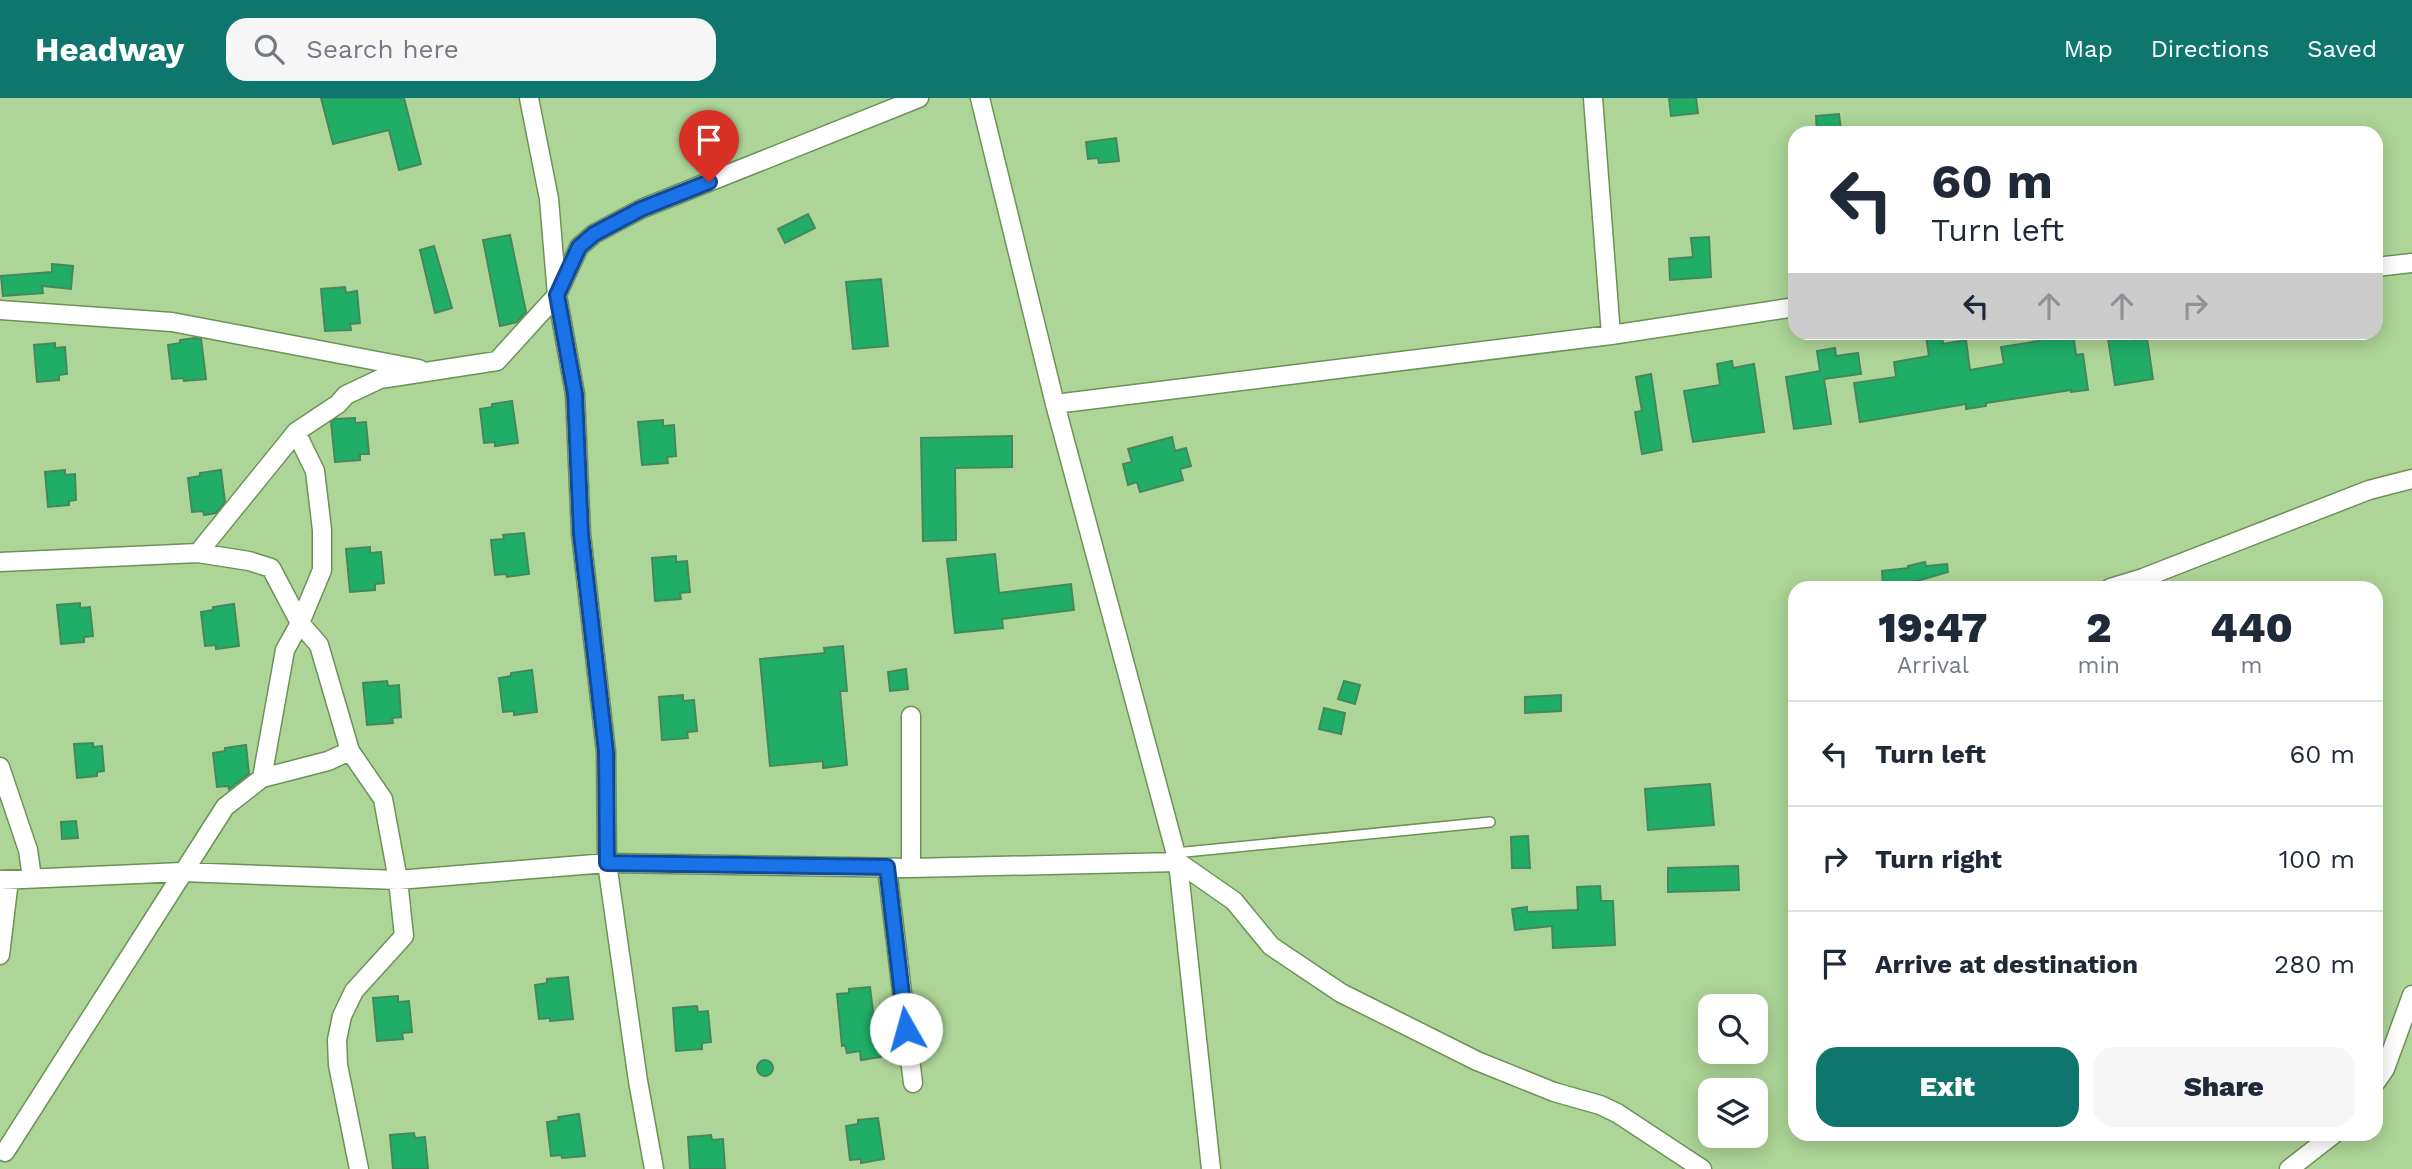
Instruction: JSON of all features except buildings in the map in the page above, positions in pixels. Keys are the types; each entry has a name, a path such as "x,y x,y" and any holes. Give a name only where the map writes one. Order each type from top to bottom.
{"street":[{"path":"529,98 549,199 557,295 575,394 581,534 606,752 607,863 636,1068 654,1169"},
{"path":"198,552 296,432 338,404 346,395 380,379 497,361 557,295 579,247 594,234 641,209 919,98"},
{"path":"981,98 1055,404 1177,857 1211,1169"},
{"path":"1594,98 1611,335"},
{"path":"2383,266 2412,263"},
{"path":"1055,404 1611,335 1788,308"},
{"path":"0,310 172,322 436,372"},
{"path":"262,778 285,650 300,623 322,570 322,540 315,471 296,432"},
{"path":"2133,581 2369,490 2412,479"},
{"path":"0,562 198,552 249,561 271,568 300,623 319,645 350,751 383,799 398,880 404,936 354,991 342,1016 337,1040 338,1065 359,1169"},
{"path":"911,716 911,868"},
{"path":"2,1153 225,807 262,778 328,761 350,751"},
{"path":"0,767 27,850 33,878"},
{"path":"0,955 5,880 182,872 398,880 607,863 911,868 1177,857 1234,901 1271,946 1341,993 1477,1060 1554,1092 1606,1108 1702,1169"},
{"path":"887,867 913,1083"},
{"path":"2383,1072 2412,995"},
{"path":"0,1134 2,1153"},
{"path":"2289,1169 2325,1141"}],"lane":[{"path":"1177,857 1490,822"}],"route":[{"path":"709,182 641,209 594,234 579,247 557,295 575,394 581,534 606,752 607,863 887,867 906,1029"}]}
